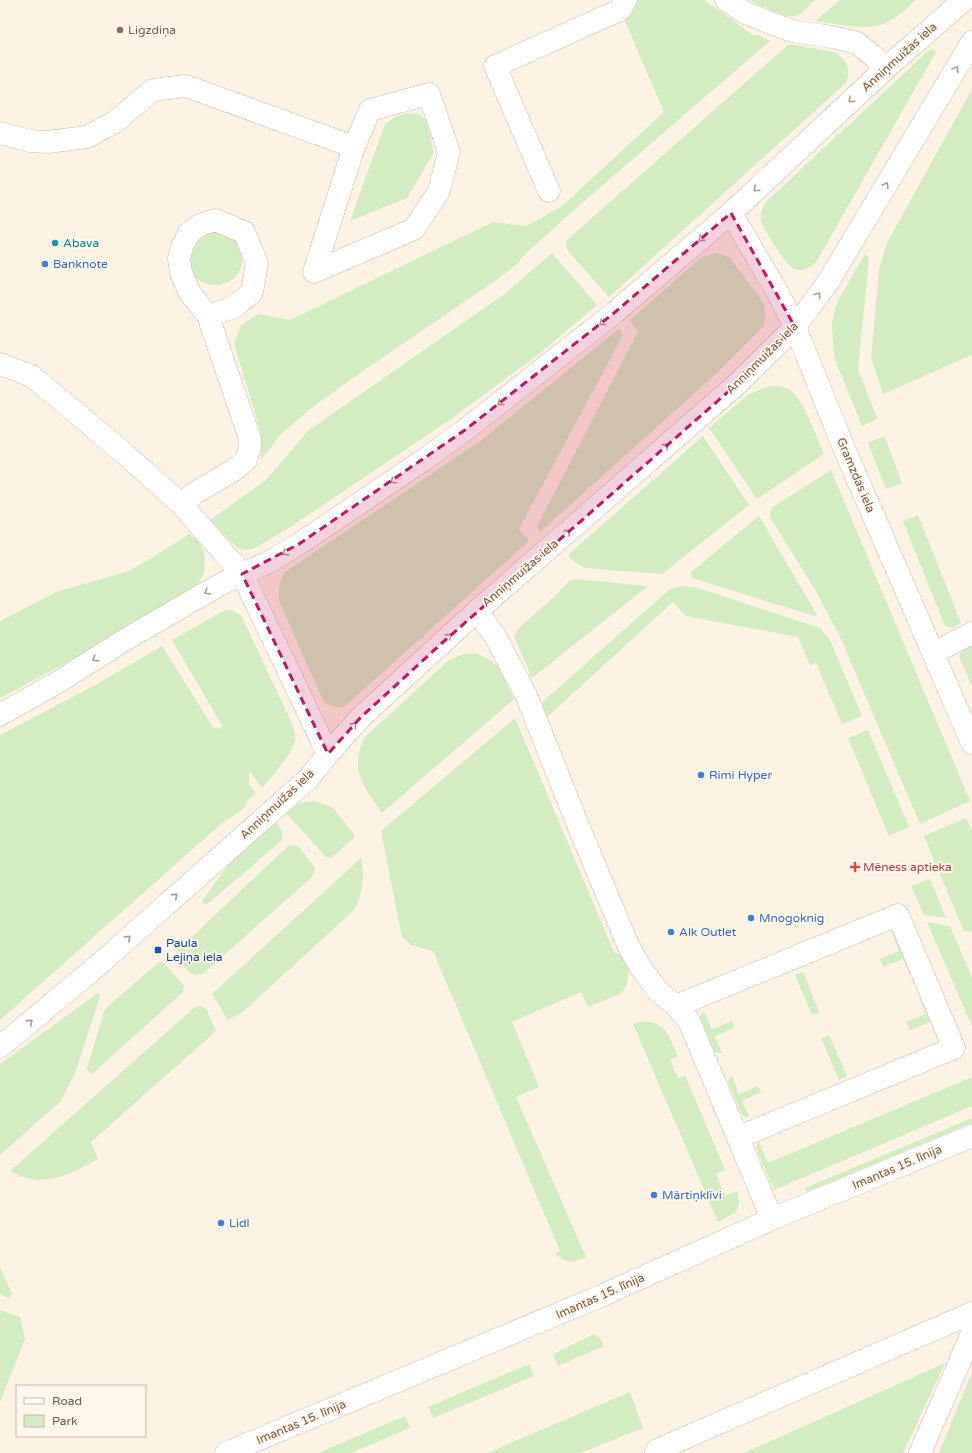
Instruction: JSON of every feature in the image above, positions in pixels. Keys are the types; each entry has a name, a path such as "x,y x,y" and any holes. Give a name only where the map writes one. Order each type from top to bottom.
{"street":[{"path":"549,191 495,66 620,10 626,0"},
{"path":"726,0 745,13 792,31 857,44 872,55 885,69"},
{"name":"Anniņmuižas iela","path":"0,715 58,682 154,622 223,583 269,562 299,544 426,459 614,312 731,213 885,69 964,0"},
{"name":"Anniņmuižas iela","path":"0,1047 96,967 308,779 360,718 477,611 737,384 795,327 828,282 972,42"},
{"path":"0,133 30,141 48,142 86,137 115,122 153,90 186,86 354,147"},
{"path":"429,94 449,152 439,191 414,229 314,272 333,213 354,147 370,110 429,94"},
{"name":"Gramzdas iela","path":"731,213 778,293 795,327 844,448 972,743"},
{"path":"181,504 195,493 234,470 246,460 250,447 250,439 208,316"},
{"path":"0,364 32,376 126,455 181,504 242,574 328,754"},
{"path":"477,611 495,636 527,697 628,945 641,968 658,992 676,1006 689,1021 739,1137 772,1219"},
{"path":"933,653 972,633"},
{"path":"676,1006 898,915 954,1048 739,1137"},
{"name":"Imantas 15. līnija","path":"226,1453 603,1295 772,1219 972,1136"},
{"path":"656,1453 657,1450 972,1314"},
{"path":"920,1453 972,1333"}],"highlighted area":[{"path":"731,213 795,327 737,384 442,643 360,718 328,754 242,574 299,544 465,430 614,313"}],"green space":[{"path":"635,0 704,0 753,35 758,35 770,41 575,209 524,255 517,264 495,281 314,406 281,434 261,460 261,433 234,343 241,325 258,314 290,320 493,222 525,226 562,206 664,112 624,19"},
{"path":"749,0 815,0 801,13 792,17 772,11"},
{"path":"840,0 916,0 895,18 880,25 856,27 815,21"},
{"path":"789,44 834,52 839,55 845,61 848,69 846,83 609,297 568,251 566,246 567,240"},
{"path":"933,49 936,52 815,264 802,270 794,269 781,254 761,221 762,209 765,203 929,50"},
{"path":"972,89 972,355 883,394 871,358 879,270 887,243"},
{"path":"408,113 418,114 426,120 434,152 407,198 350,221 385,124 395,117"},
{"path":"223,231 238,242 241,247 241,266 238,274 225,284 208,284 200,281 193,275 189,268 188,259 190,245 204,232"},
{"path":"552,253 597,305 539,354 451,419 292,526 255,548 247,550 237,548 210,520 266,480 309,430 506,293"},
{"path":"716,253 729,257 763,302 765,308 765,320 763,327 719,371 540,532 537,526 638,332 630,320 702,257"},
{"path":"865,254 869,259 858,369 877,419 862,426 834,357 832,324 835,309 840,297"},
{"path":"619,329 623,335 519,529 529,541 425,634 423,638 420,639 345,706 330,706 323,700 279,601 279,586 285,572 479,442"},
{"path":"769,386 777,386 790,390 801,402 824,454 757,499 709,428 749,394"},
{"path":"703,436 749,505 662,574 585,568 573,561 568,555"},
{"path":"882,437 885,438 902,483 886,489 868,443"},
{"path":"831,470 970,801 920,824 841,639 816,591 770,517 770,511 773,507"},
{"path":"918,515 961,623 953,628 945,626 903,521"},
{"path":"759,516 817,615 814,616 692,578 691,572"},
{"path":"189,534 197,540 203,550 205,558 204,573 196,587 113,638 0,698 0,621 56,592 129,571"},
{"path":"575,579 648,586 532,678 514,636 519,628 555,596 570,580"},
{"path":"682,586 698,588 820,628 830,640 862,716 842,724 816,663 810,665 798,637 686,616 673,602 546,718 540,704 670,589"},
{"path":"225,610 231,610 241,615 289,717 294,729 295,738 290,753 262,788 249,770 249,784 256,793 247,801 242,810 221,824 0,1020 0,735 97,684 162,646 214,729 223,727 172,640"},
{"path":"972,645 972,687 959,656 962,650"},
{"path":"476,653 490,660 499,667 514,699 382,813 369,795 360,777 358,759 360,748 365,737 449,660 464,654"},
{"path":"515,718 614,952 624,956 629,967 627,984 620,994 588,1007 581,992 512,1022 539,1087 516,1097 586,1257 573,1262 563,1260 555,1253 560,1251 433,951 411,945 402,937 381,831"},
{"path":"868,730 909,827 889,836 848,738"},
{"path":"315,801 332,807 354,834 354,838 331,858 326,857 284,811 293,804"},
{"path":"966,818 972,831 972,932 964,931 924,836"},
{"path":"273,819 282,831 281,841 210,902 206,904 202,903 236,854"},
{"path":"288,846 298,846 314,866 315,871 312,877 203,974 198,975 188,971 178,959 178,950"},
{"path":"361,858 363,878 354,910 244,1011 228,1020 212,994"},
{"path":"930,879 946,918 924,915 911,886"},
{"path":"927,922 950,926 972,978 972,1026"},
{"path":"892,934 897,934 913,971 910,974 903,959 883,967 880,959 899,951"},
{"path":"159,962 164,963 184,986 183,992 92,1074 88,1072 87,1068 105,1009"},
{"path":"803,972 819,1012 812,1015 795,975"},
{"path":"98,993 100,997 75,1073 61,1101 0,1155 0,1064"},
{"path":"919,997 924,997 938,1037 937,1038 930,1022 910,1030 906,1022 926,1014"},
{"path":"201,1006 206,1009 216,1031 91,1142 98,1159 66,1175 45,1180 23,1177 10,1171 195,1007"},
{"path":"704,1012 712,1029 732,1021 734,1028 715,1036 722,1053 717,1053 714,1051 701,1019 701,1015"},
{"path":"644,1021 663,1028 670,1037 678,1056 670,1060 678,1078 685,1075 725,1170 716,1174 725,1196 737,1191 739,1202 736,1212 718,1222 633,1024"},
{"path":"829,1035 847,1076 839,1080 821,1038"},
{"path":"732,1076 739,1094 758,1086 761,1092 742,1101 749,1116 745,1117 742,1115 728,1082"},
{"path":"972,1077 972,1106 774,1190 756,1148 759,1141 768,1163"},
{"path":"972,1118 972,1123 807,1192 805,1188"},
{"path":"0,1267 12,1294 9,1298 0,1294"},
{"path":"0,1310 20,1317 25,1339 0,1402"},
{"path":"594,1334 600,1338 604,1346 558,1366 553,1354"},
{"path":"945,1363 903,1453 744,1453"},
{"path":"529,1364 534,1376 433,1418 428,1407"},
{"path":"972,1372 972,1453 939,1453"},
{"path":"630,1392 643,1428 580,1453 487,1453"},
{"path":"405,1416 410,1428 351,1453 318,1453"}],"place":[{"name":"Ligzdiņa","path":"120,30"},
{"name":"Abava","path":"55,243"},
{"name":"Banknote","path":"45,264"},
{"name":"Rimi Hyper","path":"701,775"},
{"name":"Mēness aptieka","path":"855,867"},
{"name":"Mnogoknig","path":"751,918"},
{"name":"Alk Outlet","path":"671,932"},
{"name":"Paula Lejiņa iela","path":"158,950"},
{"name":"Mārtiņklīvi","path":"654,1195"},
{"name":"Lidl","path":"221,1223"}]}
